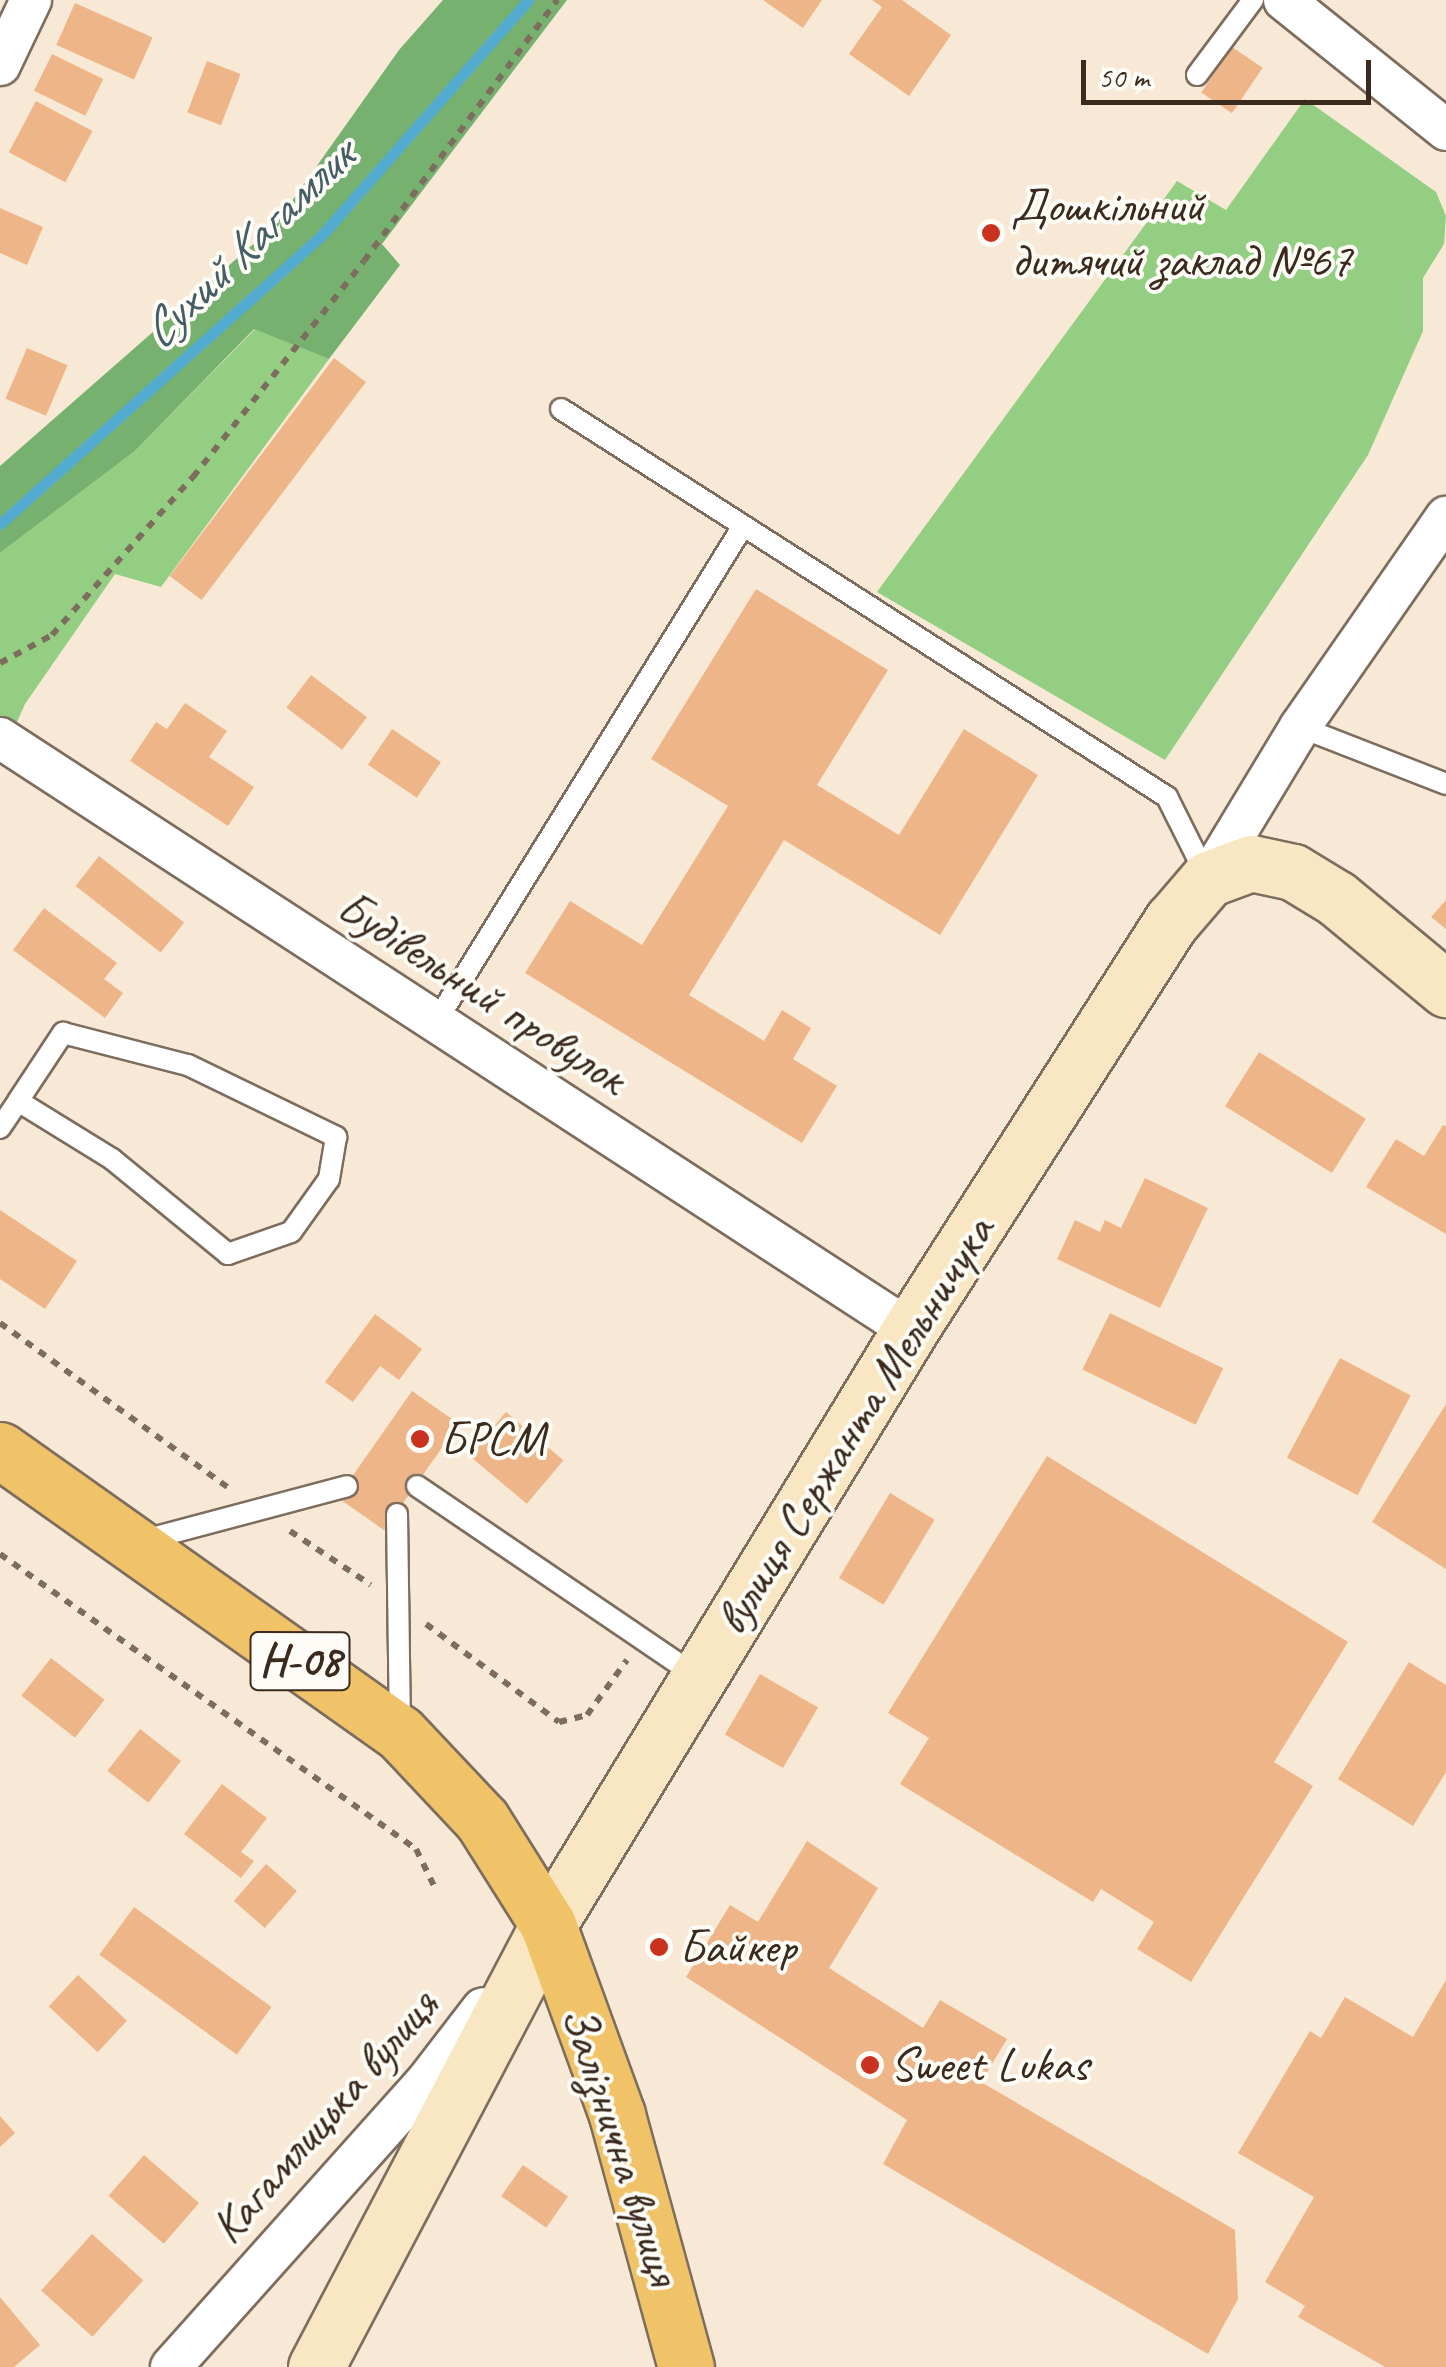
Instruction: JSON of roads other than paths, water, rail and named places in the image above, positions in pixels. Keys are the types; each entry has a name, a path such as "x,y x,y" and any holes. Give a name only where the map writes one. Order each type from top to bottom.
{"main road":[{"name":"Н-08","path":"0,1450 400,1732 482,1820 548,1925"},
{"name":"Залізнична вулиця","path":"548,1925 616,2115 686,2367"}],"street":[{"path":"0,65 31,0"},
{"path":"1284,0 1446,130"},
{"name":"вулиця Сержанта Мельничука","path":"316,2367 548,1925 910,1330 1172,921 1208,878 1300,727 1446,517"},
{"name":"Будівельний провулок","path":"0,738 910,1330"},
{"path":"1208,878 1251,863 1293,872 1336,898 1446,989"},
{"name":"Кагамлицька вулиця","path":"171,2367 426,2082 548,1925"}],"lane":[{"path":"1196,75 1253,0"},
{"path":"561,409 1167,796 1208,878"},
{"path":"436,1022 743,526"},
{"path":"1300,727 1446,784"},
{"path":"0,1128 18,1101 64,1033 188,1065 336,1138 329,1180 292,1232 228,1254 112,1159 18,1101"},
{"path":"132,1543 346,1486"},
{"path":"416,1486 699,1677"},
{"path":"397,1514 400,1732"}],"waterway":[{"name":"Сухий Кагамлик","path":"0,524 321,236 528,0"}],"place":[{"name":"Дошкільний дитячий заклад №67","path":"991,233"},
{"name":"БРСМ","path":"420,1439"},
{"name":"Байкер","path":"659,1947"},
{"name":"Sweet Lukas","path":"870,2065"}]}
